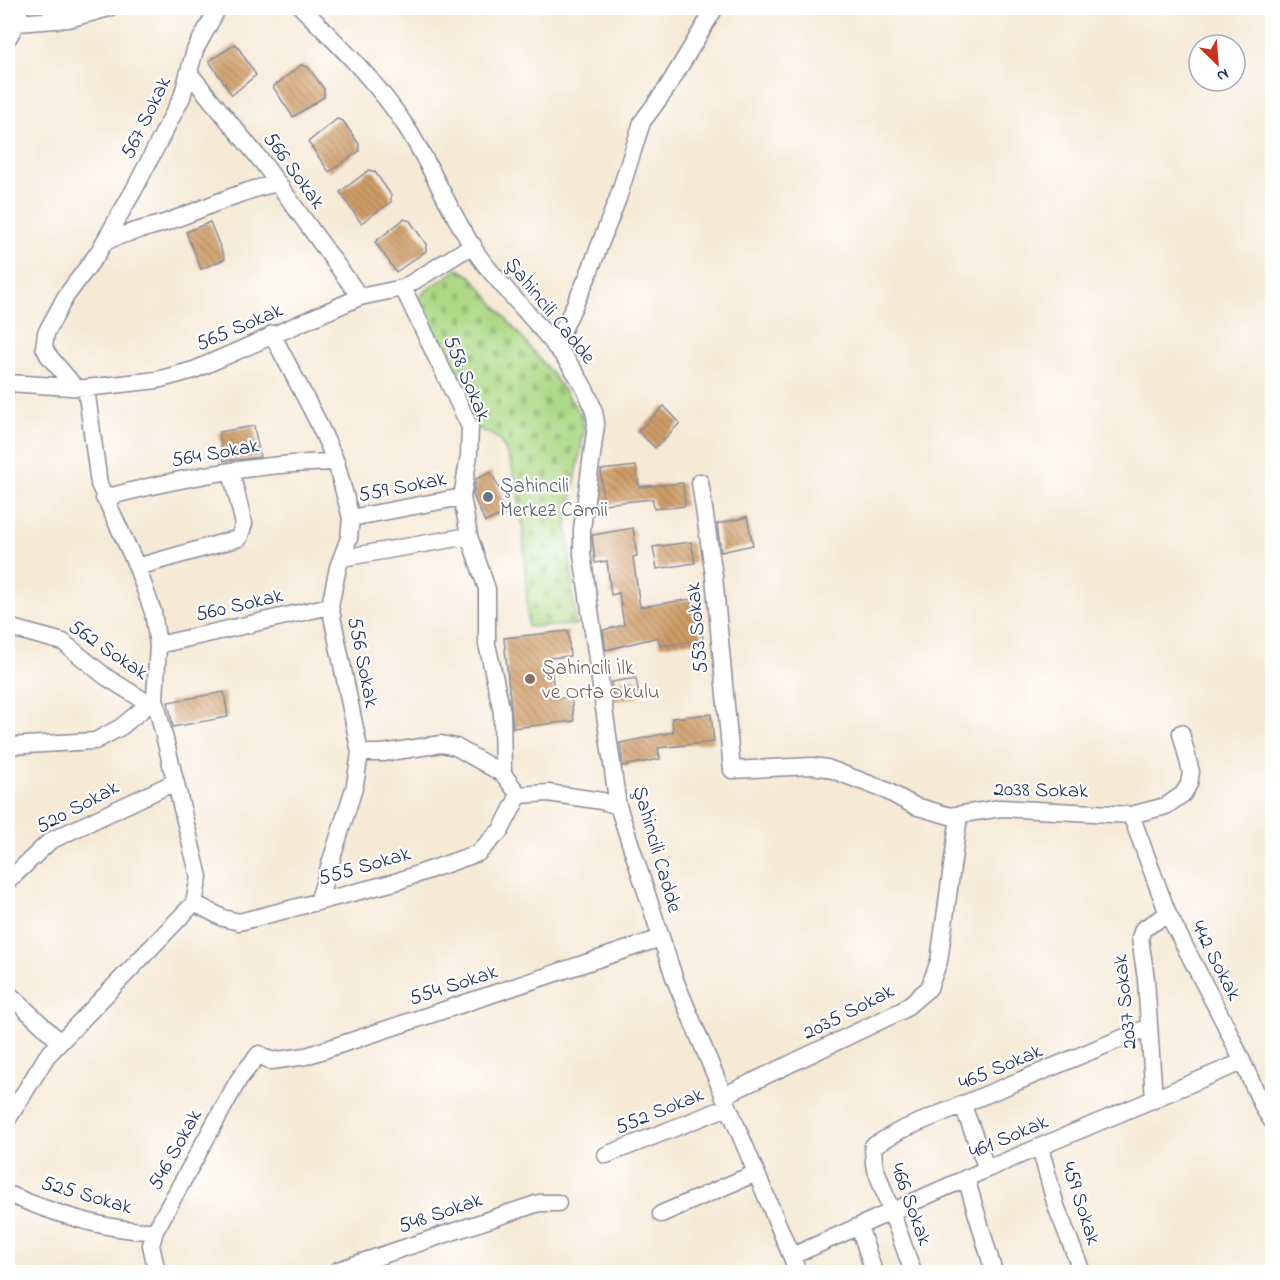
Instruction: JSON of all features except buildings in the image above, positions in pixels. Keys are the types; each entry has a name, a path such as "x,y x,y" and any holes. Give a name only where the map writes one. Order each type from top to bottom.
{"street":[{"path":"8,38 18,15 69,19 109,8"},
{"name":"567 Sokak","path":"80,387 48,356 44,341 66,296 105,242 182,97 195,50 218,8"},
{"name":"Şahincili Cadde","path":"302,8 354,62 406,127 472,245 576,373 596,416 582,529 582,555 618,806 661,938 725,1102 798,1272"},
{"path":"555,347 587,278 618,198 642,122 667,88 715,8"},
{"name":"566 Sokak","path":"190,74 278,183 360,297"},
{"path":"105,242 120,235 167,222 255,188 278,183"},
{"name":"565 Sokak","path":"8,383 80,387 157,380 194,370 360,297 403,288 472,245"},
{"name":"558 Sokak","path":"403,288 470,427 469,455 462,497 469,536 487,589 487,644 502,712 503,774"},
{"name":"556 Sokak","path":"272,334 336,462 351,518 349,538 330,606 360,753 355,785 318,902"},
{"path":"8,1119 47,1056 194,903 199,877 152,701 158,645 153,612 137,567 99,484 80,387"},
{"name":"564 Sokak","path":"104,498 152,486 289,463 336,462"},
{"path":"137,567 240,538 244,524 231,472"},
{"name":"553 Sokak","path":"700,482 714,576 732,770"},
{"name":"559 Sokak","path":"351,518 462,497"},
{"path":"342,558 469,536"},
{"name":"560 Sokak","path":"158,645 330,606"},
{"name":"562 Sokak","path":"8,627 63,642 106,676 152,701"},
{"path":"8,746 95,741 121,727 152,701"},
{"name":"2038 Sokak","path":"732,770 812,766 827,768 885,790 930,812 959,816 1001,808 1131,815 1166,806 1183,794 1191,772 1181,733"},
{"path":"360,753 383,753 441,744 472,754 503,774 519,795 548,793 602,801 618,806"},
{"name":"520 Sokak","path":"8,881 50,841 175,782"},
{"name":"555 Sokak","path":"194,903 223,918 239,922 395,882 478,853 501,830 519,795"},
{"name":"442 Sokak","path":"1131,815 1168,914 1272,1121"},
{"name":"2035 Sokak","path":"725,1102 903,1011 928,988 939,961 959,816"},
{"name":"2037 Sokak","path":"1154,1100 1140,938 1143,929 1168,914"},
{"name":"554 Sokak","path":"259,1054 271,1061 306,1056 661,938"},
{"path":"8,993 60,1041"},
{"name":"465 Sokak","path":"872,1150 879,1140 1149,1027"},
{"name":"546 Sokak","path":"157,1272 151,1245 155,1231 234,1088 259,1054"},
{"name":"461 Sokak","path":"792,1256 966,1178 1242,1062"},
{"name":"552 Sokak","path":"606,1155 725,1102"},
{"path":"963,1106 987,1169"},
{"name":"459 Sokak","path":"1040,1147 1056,1206 1082,1272"},
{"name":"466 Sokak","path":"872,1150 874,1164 913,1272"},
{"path":"661,1214 756,1173"},
{"path":"966,1178 994,1272"},
{"name":"525 Sokak","path":"8,1194 97,1224 129,1231 155,1231"},
{"name":"548 Sokak","path":"339,1271 539,1203 558,1203"},
{"path":"859,1226 874,1272"}],"green space":[{"path":"458,269 471,276 552,374 582,416 584,432 567,524 576,625 528,627 525,558 519,502 508,455 497,438 479,429 416,301 428,289"}],"place":[{"name":"Şahincili Merkez Camii","path":"488,497"},
{"name":"Şahincili İlk ve Orta Okulu","path":"530,679"}]}
